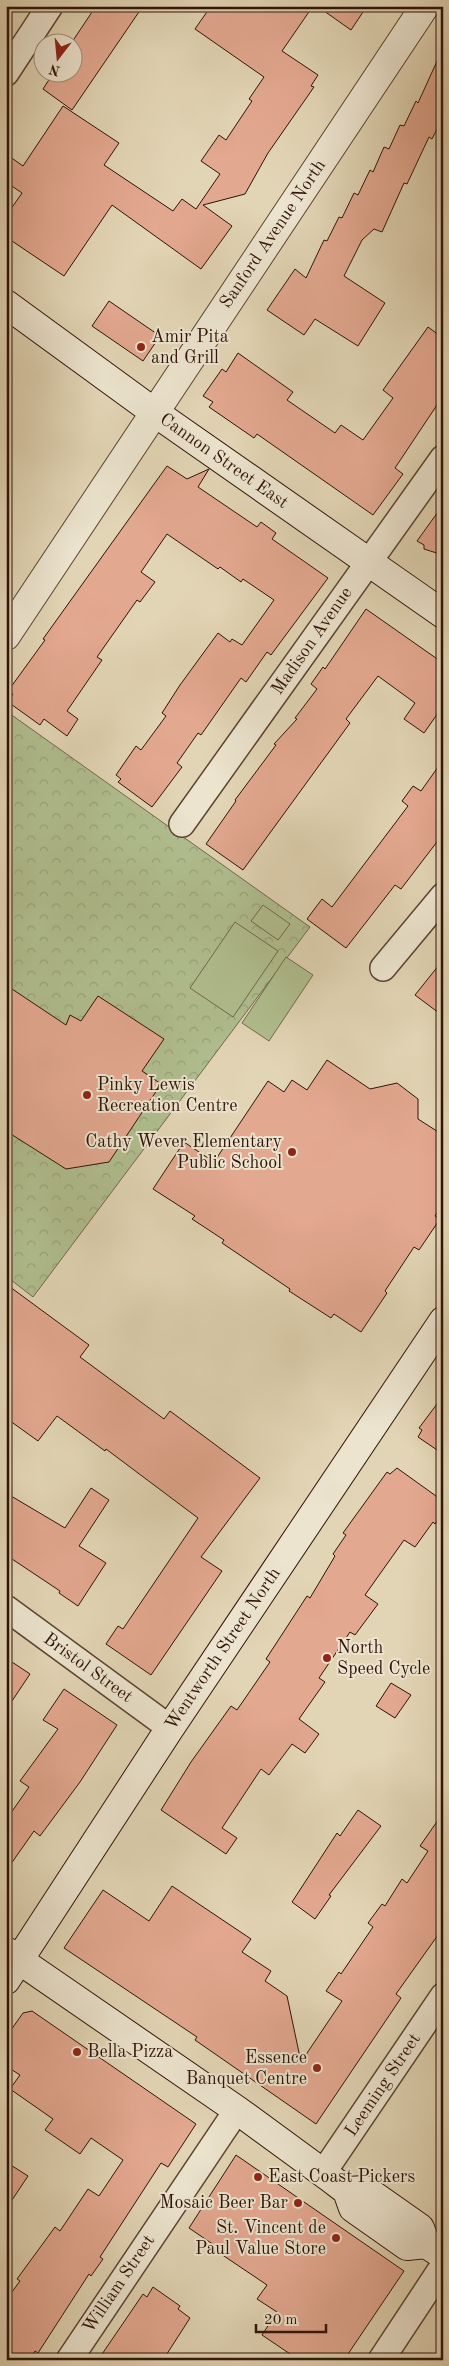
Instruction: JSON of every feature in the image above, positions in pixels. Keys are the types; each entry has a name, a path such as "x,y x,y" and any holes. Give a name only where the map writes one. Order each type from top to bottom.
{"main road":[{"name":"Sanford Avenue North","path":"6,636 424,6"},
{"name":"Cannon Street East","path":"6,304 154,412 443,614"},
{"name":"Wentworth Street North","path":"11,1963 443,1321"},
{"path":"11,1963 237,2110 347,2191 366,2190 420,2228 434,2250"}],"street":[{"path":"6,73 50,6"},
{"name":"Madison Avenue","path":"182,824 443,458"},
{"path":"383,968 443,896"},
{"name":"Bristol Street","path":"6,1608 170,1728"},
{"name":"Leeming Street","path":"323,2174 443,1996"},
{"name":"William Street","path":"69,2360 237,2110"},
{"path":"381,2360 443,2266"}],"green space":[{"path":"6,711 310,927 33,1297 6,1276"},
{"path":"263,905 290,924 278,940 251,921"},
{"path":"235,922 278,951 233,1017 190,988"},
{"path":"286,957 313,975 269,1041 242,1023"}],"building":[{"path":"96,6 143,6 72,110 43,89 48,82 82,82 82,32 79,32"},
{"path":"211,6 313,6 282,51 318,75 311,86 314,87 268,153 245,194 203,205 232,226 201,269 112,205 64,276 6,237 6,216 22,193 6,182 6,154 23,166 63,106 119,143 104,165 173,211 182,199 196,209 220,174 201,161 219,135 226,140 252,101 249,99 264,77 195,29"},
{"path":"317,6 367,6 351,30"},
{"path":"443,48 443,117 432,139 429,137 407,184 404,183 382,232 374,229 362,240 344,276 385,303 358,346 315,319 304,335 267,310 295,269 306,278 324,240 327,241 339,217 342,218 354,193 358,195 370,170 373,172 384,147 389,149 400,125 404,126 416,101 418,103"},
{"path":"109,301 160,336 143,361 92,326"},
{"path":"428,327 443,338 443,396 395,468 403,474 373,515 257,434 254,438 209,407 213,402 203,396 222,369 226,372 238,353 293,392 287,400 335,433 341,425 363,440 393,398 383,390"},
{"path":"167,466 187,479 209,469 198,487 257,527 261,522 276,533 272,539 328,578 271,655 267,652 246,682 241,678 201,735 198,733 177,763 182,767 152,807 118,782 121,779 116,775 136,746 141,750 166,716 162,713 218,633 230,642 232,639 242,645 274,600 243,579 241,582 220,567 218,569 167,534 141,572 155,582 140,602 137,600 97,657 102,660 67,711 78,719 67,736 44,719 40,725 8,702 13,694 8,691"},
{"path":"443,505 443,555 424,549 424,545 417,541"},
{"path":"366,609 443,663 443,706 424,733 404,719 415,703 378,676 346,719 350,723 243,870 206,844 235,800 276,745 274,744 297,719 295,718 317,689 311,684 323,667 325,669"},
{"path":"443,760 443,834 401,889 395,885 346,948 307,919 322,899 332,907 408,806 402,801 413,786 421,791"},
{"path":"443,960 443,1016 415,995"},
{"path":"6,985 66,1025 70,1015 81,1021 98,996 164,1039 142,1071 161,1084 109,1162 66,1169 6,1131"},
{"path":"327,1060 370,1089 397,1083 418,1099 418,1119 443,1135 443,1204 435,1216 440,1219 419,1250 414,1247 361,1332 334,1314 331,1318 289,1291 290,1289 222,1243 224,1240 192,1219 195,1216 153,1189 184,1142 214,1162 268,1081 284,1092 292,1080 307,1090"},
{"path":"6,1284 89,1345 80,1357 164,1419 170,1411 260,1478 201,1557 222,1571 151,1675 106,1644 118,1626 123,1629 198,1518 106,1449 105,1451 57,1416 38,1441 6,1418"},
{"path":"443,1396 443,1454 418,1437 422,1430 419,1428"},
{"path":"397,1468 443,1501 443,1512 435,1524 433,1522 415,1547 404,1540 365,1595 378,1604 355,1635 350,1632 319,1678 325,1682 299,1719 319,1734 305,1753 292,1744 269,1775 261,1769 222,1828 237,1838 226,1854 161,1810 191,1762 231,1706 237,1710 270,1662 266,1659 307,1596 310,1598 335,1556 333,1554 346,1535 343,1533 387,1472 390,1474"},
{"path":"91,1488 109,1500 79,1546 106,1563 78,1606 59,1593 60,1591 6,1555 6,1493 65,1528"},
{"path":"6,1658 30,1674 6,1710"},
{"path":"391,1683 411,1695 395,1718 376,1706"},
{"path":"64,1689 117,1725 80,1782 40,1836 34,1831 6,1871 6,1820 29,1787 20,1781 58,1729 43,1720"},
{"path":"358,1810 381,1826 329,1895 331,1896 315,1919 292,1902 337,1833 340,1836"},
{"path":"443,1813 443,1928 396,1994 401,1998 316,2124 195,2040 197,2037 64,1948 103,1890 149,1921 172,1886 251,1939 242,1952 271,1971 265,1981 287,1996 301,2062 342,2001 326,1991 339,1972 341,1974 373,1927 368,1923 382,1904 385,1906 402,1879 407,1883 428,1851 420,1846"},
{"path":"32,2011 196,2124 168,2167 161,2163 100,2257 103,2259 91,2276 89,2274 38,2353 35,2351 30,2360 6,2360 6,2300 20,2281 17,2279 55,2227 60,2231 88,2189 99,2196 123,2160 91,2138 80,2154 45,2130 53,2119 10,2089 20,2075 6,2066 6,2037 23,2013"},
{"path":"236,2155 404,2271 344,2360 299,2360 262,2335 277,2312 257,2299 267,2285 218,2252 220,2249 189,2228"},
{"path":"6,2162 28,2176 6,2209"},
{"path":"153,2287 180,2306 178,2309 190,2318 163,2360 98,2360 143,2294 147,2297"}],"place":[{"name":"Amir Pita and Grill","path":"141,347"},
{"name":"Pinky Lewis Recreation Centre","path":"87,1095"},
{"name":"Cathy Wever Elementary Public School","path":"292,1152"},
{"name":"North Speed Cycle","path":"327,1658"},
{"name":"Bella Pizza","path":"77,2052"},
{"name":"Essence Banquet Centre","path":"317,2068"},
{"name":"East Coast Pickers","path":"258,2177"},
{"name":"Mosaic Beer Bar","path":"298,2203"},
{"name":"St. Vincent de Paul Value Store","path":"336,2238"}]}
